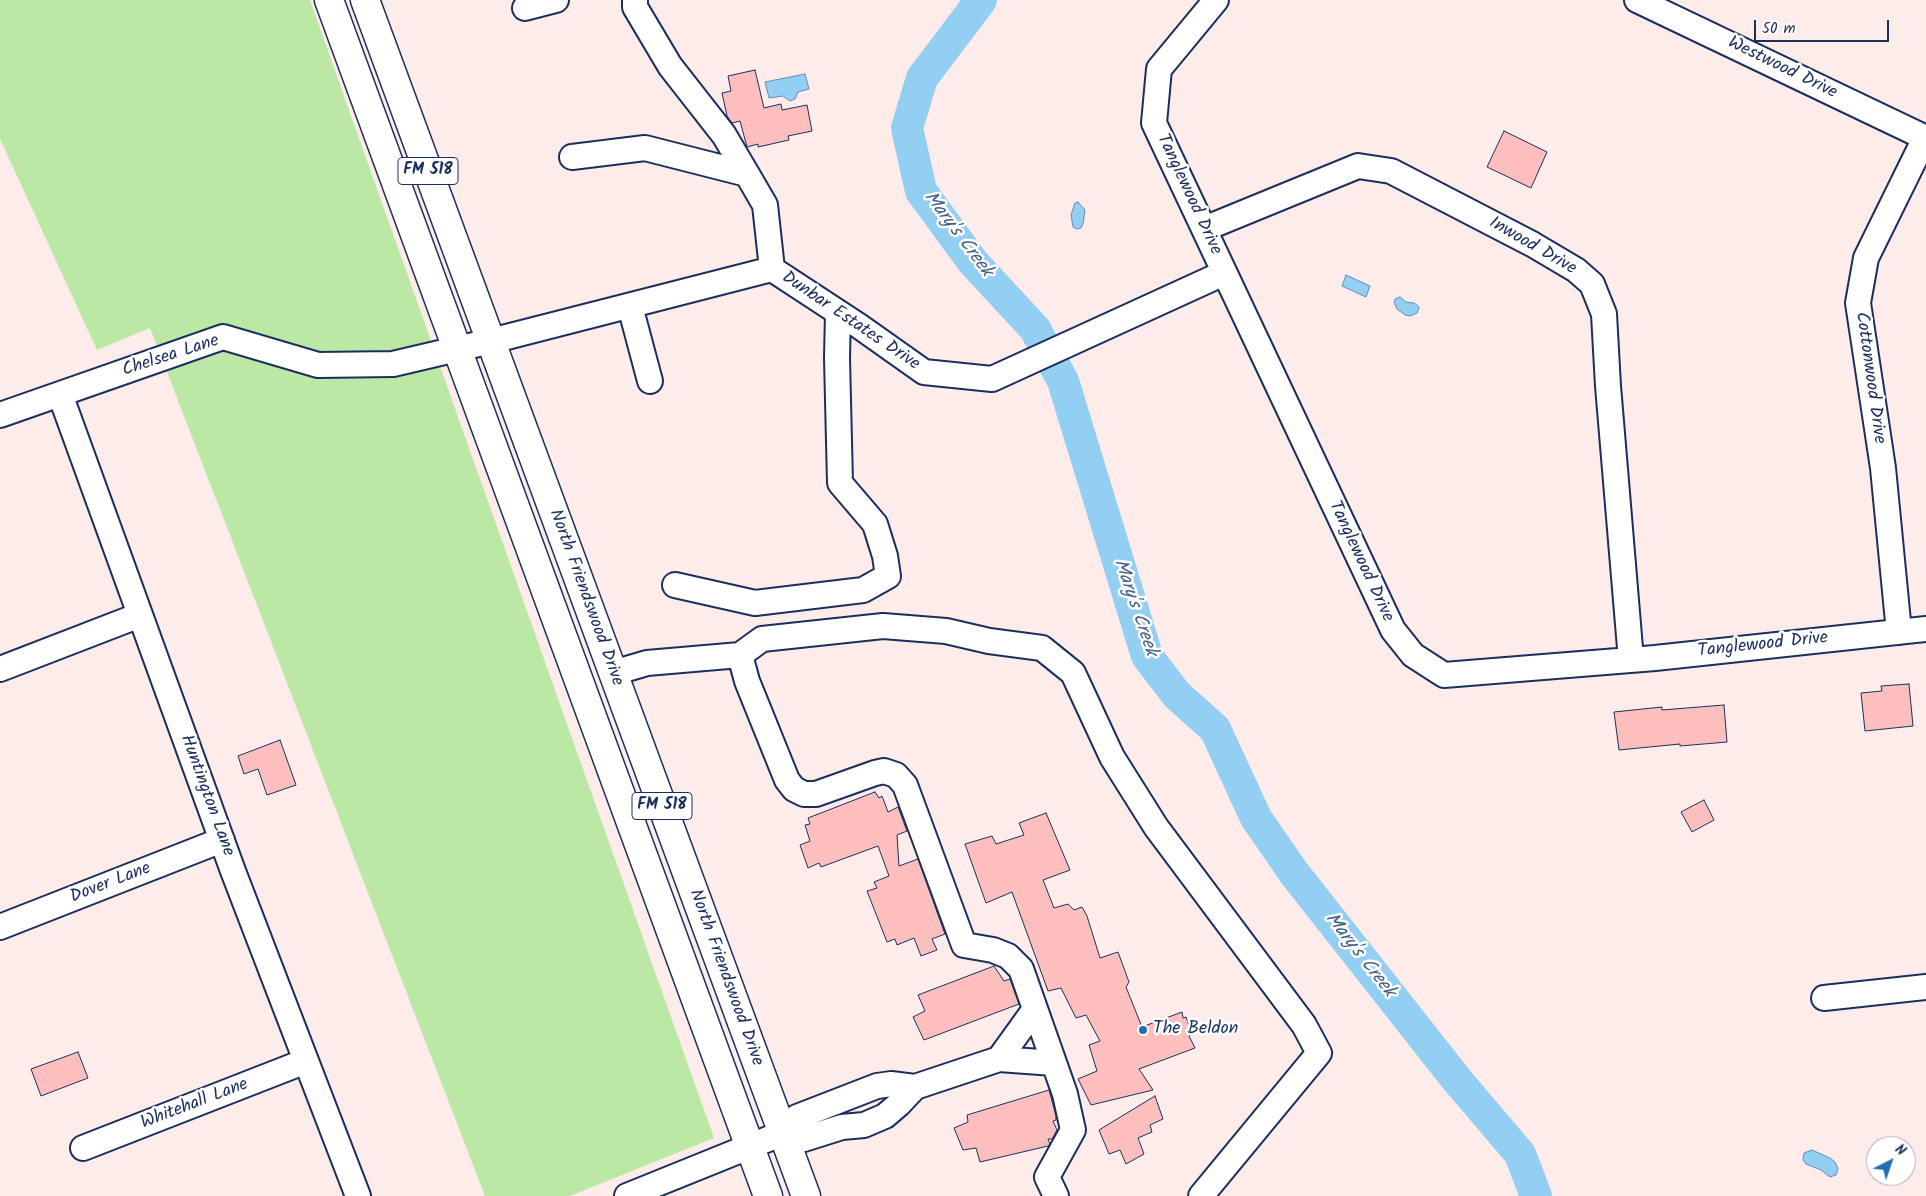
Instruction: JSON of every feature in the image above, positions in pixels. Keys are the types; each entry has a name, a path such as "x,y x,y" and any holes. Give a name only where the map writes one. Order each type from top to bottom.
{"main road":[{"name":"North Friendswood Drive","path":"329,0 768,1196"},
{"name":"North Friendswood Drive","path":"365,0 806,1196"}],"street":[{"path":"525,8 556,0"},
{"path":"635,0 635,7 670,66 724,135 765,205 772,269"},
{"name":"Tanglewood Drive","path":"1216,0 1159,69 1154,122 1393,630 1413,655 1444,675 1631,660 1926,629"},
{"name":"Westwood Drive","path":"1637,0 1926,138"},
{"name":"Cottonwood Drive","path":"1899,632 1883,468 1858,303 1866,258 1926,138"},
{"path":"572,157 645,148 747,174"},
{"name":"Inwood Drive","path":"1204,229 1358,166 1391,171 1532,244 1576,270 1592,284 1604,314 1631,660"},
{"name":"Dunbar Estates Drive","path":"492,341 772,269 924,372 992,379 1224,273"},
{"path":"630,306 650,381"},
{"path":"674,585 755,603 863,590 888,576 885,556 875,524 840,483 837,358 838,313"},
{"name":"Chelsea Lane","path":"0,415 222,337 318,365 393,364 492,341"},
{"name":"Huntington Lane","path":"60,394 222,840 358,1196"},
{"path":"0,669 140,615"},
{"path":"613,673 648,663 740,656 762,639 883,626 946,631 989,642 1042,648 1072,673 1112,757 1156,828 1304,1024 1319,1053 1201,1196"},
{"path":"740,656 747,681 787,780 794,790 804,794 816,794 884,771 896,776 905,785 964,945 993,950 1008,956 1021,969 1065,1094 1073,1130 1046,1177 1056,1196"},
{"name":"Dover Lane","path":"0,927 222,840"},
{"path":"1824,998 1926,987"},
{"path":"999,1059 1035,1010"},
{"path":"626,1196 783,1133 797,1117 876,1086 891,1084 914,1087 999,1059 1054,1063"},
{"name":"Whitehall Lane","path":"83,1148 306,1061"},
{"path":"783,1133 804,1138 842,1127 864,1125 885,1116 914,1087"}],"green space":[{"path":"0,0 310,0 714,1138 570,1196 485,1196 150,328 97,350 0,139"}],"water":[{"path":"805,74 809,89 798,92 795,99 790,101 783,96 769,98 765,82"},
{"path":"1078,202 1085,210 1083,224 1081,228 1077,229 1073,227 1071,215 1075,203"},
{"path":"1346,275 1370,286 1366,297 1342,286"},
{"path":"1400,297 1406,302 1414,303 1418,306 1417,313 1410,316 1405,315 1397,309 1394,302 1395,299"},
{"path":"1812,1150 1835,1162 1838,1169 1836,1175 1830,1177 1821,1170 1806,1164 1803,1160 1804,1153"}],"building":[{"path":"755,70 764,108 781,104 782,110 807,105 812,131 788,136 789,140 758,147 758,144 747,147 740,121 732,123 727,116 722,93 731,91 728,76"},
{"path":"1504,131 1547,152 1531,188 1487,167"},
{"path":"1909,684 1913,726 1865,731 1861,693 1882,691 1881,686"},
{"path":"1724,705 1727,742 1619,750 1614,712 1662,707 1662,710"},
{"path":"280,740 296,785 267,795 258,769 244,774 238,756"},
{"path":"875,792 879,798 882,796 888,812 898,807 907,831 897,835 899,866 918,859 945,934 932,939 937,950 921,956 914,938 897,945 895,939 887,942 867,891 877,888 874,882 889,876 878,846 821,867 819,863 808,868 800,845 810,841 805,825 810,824 808,818"},
{"path":"1704,800 1714,820 1692,832 1681,812"},
{"name":"The Beldon","path":"1046,813 1070,870 1043,880 1054,908 1068,904 1074,910 1082,907 1087,916 1100,958 1118,952 1129,982 1126,987 1142,1027 1182,1012 1183,1018 1186,1017 1192,1034 1189,1036 1195,1048 1139,1069 1153,1090 1091,1105 1078,1079 1097,1071 1089,1045 1100,1041 1086,1015 1076,1018 1061,988 1048,991 1012,892 986,903 965,844 992,836 996,844 1024,835 1019,823"},
{"path":"994,966 1004,981 1010,979 1019,1004 924,1040 913,1017 925,1011 918,995"},
{"path":"78,1052 88,1078 41,1096 31,1069"},
{"path":"1049,1090 1056,1116 1056,1120 1053,1121 1057,1130 1052,1139 1048,1139 1050,1144 1048,1146 980,1162 976,1148 963,1150 954,1128 968,1122 967,1115"},
{"path":"1155,1096 1163,1119 1150,1125 1152,1132 1138,1138 1144,1154 1126,1164 1120,1150 1109,1154 1099,1130"}],"waterway":[{"name":"Mary's Creek","path":"981,0 922,78 907,128 921,191 973,262 1035,329 1063,381 1147,656 1177,695 1215,729 1256,818 1294,873 1457,1080 1520,1154 1536,1196"}],"place":[{"name":"The Beldon","path":"1143,1030"}]}
